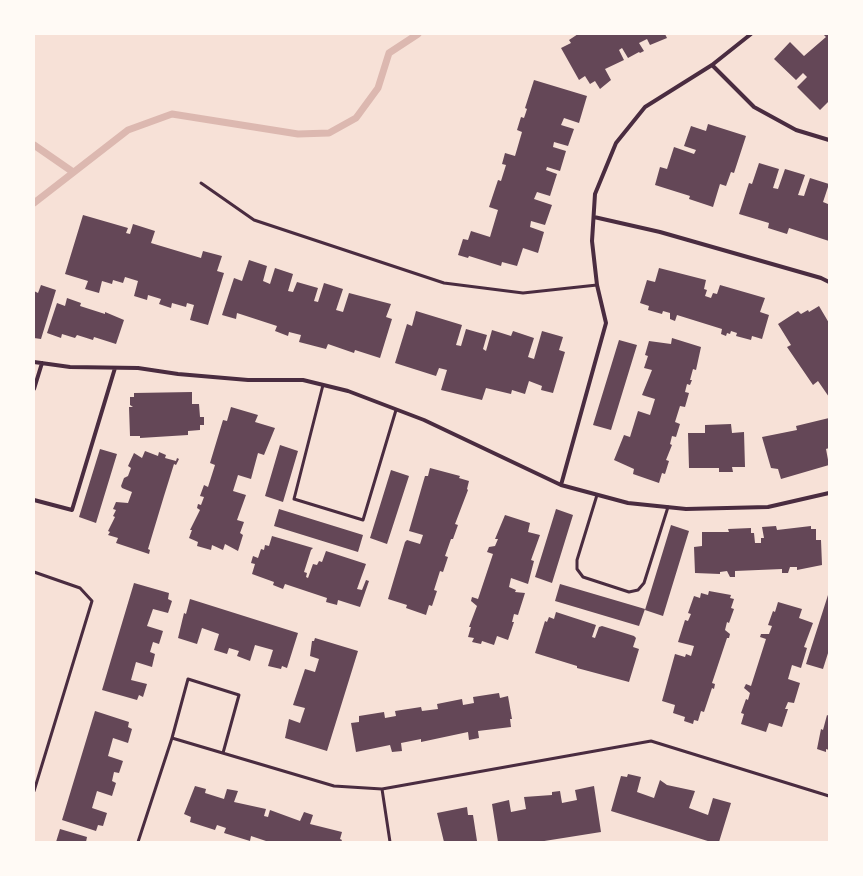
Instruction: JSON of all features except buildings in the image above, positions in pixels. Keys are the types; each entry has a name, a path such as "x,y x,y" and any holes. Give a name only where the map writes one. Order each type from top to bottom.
{"street":[{"path":"561,484 606,323 598,285 592,241 595,194 616,143 646,107 712,65 751,34"},
{"path":"712,65 754,107 796,130 829,140"},
{"path":"594,216 668,234 821,278 829,282"},
{"path":"34,362 70,367 138,368 178,374 248,380 303,380 348,391 424,420 561,484 628,503 686,509 768,507 829,493"},
{"path":"34,389 42,363"},
{"path":"34,500 72,510 115,368"}],"lane":[{"path":"201,183 254,220 444,283 523,293 598,285"},
{"path":"323,385 294,499 363,520 396,410"},
{"path":"597,495 577,560 577,569 583,577 629,592 638,590 644,584 668,507"},
{"path":"34,572 80,588 92,601 34,791"},
{"path":"138,842 172,738 188,680 239,695 223,753"},
{"path":"172,738 334,786 382,789 651,741 829,796"},
{"path":"382,789 390,842"}],"waterway":[{"path":"34,203 128,130 172,114 298,134 329,133 356,118 378,88 389,53 418,34"},
{"path":"34,145 73,172"}]}
